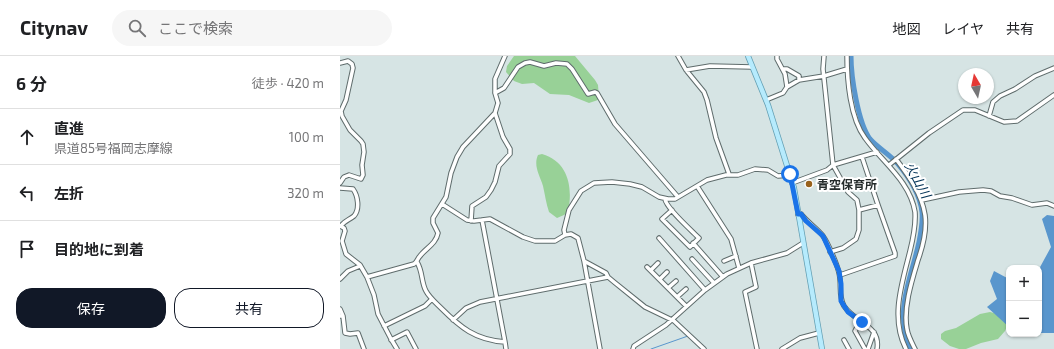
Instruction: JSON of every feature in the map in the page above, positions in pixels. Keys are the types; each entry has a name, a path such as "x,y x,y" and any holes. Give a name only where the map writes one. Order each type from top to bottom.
{"main road":[{"path":"748,56 766,100 790,174 822,349"}],"street":[{"path":"505,342 483,338 462,328 453,320 426,292 422,274 417,262 419,256 438,236 432,220 446,197 451,173 457,157 463,147 495,112 498,103 494,93 494,84 496,75 506,56"},
{"path":"678,56 686,70 704,92 719,145 730,174"},
{"path":"777,56 777,59 785,74 787,87"},
{"path":"824,56 824,76 833,165 848,192 857,200 859,210 859,230 856,239 843,248 830,252"},
{"path":"847,56 847,70 852,105 857,123 865,138 889,165 904,186 911,200 914,212 914,234 899,299 899,330 906,349"},
{"path":"340,62 350,62 352,68 346,100 341,108 341,114 350,130 361,141 364,152 362,178 360,179 349,174 344,177 340,183"},
{"path":"494,93 504,88 518,67 525,63 533,62 544,66 556,63 567,64 572,69 588,94 594,92 597,93 615,124 678,197"},
{"path":"686,70 710,66 752,67"},
{"path":"989,116 993,102 1000,96 1015,89 1035,76 1054,68"},
{"path":"783,69 787,69 799,76 800,80"},
{"path":"766,100 783,93 787,87 800,80 847,70"},
{"path":"889,165 947,120 963,110 975,110 1004,122 1017,121 1054,96"},
{"path":"471,221 472,206 486,197 495,182 499,166 510,154 510,149 502,134 495,112"},
{"path":"792,183 827,170 833,165 877,152"},
{"path":"840,275 895,256 896,253 862,156"},
{"path":"896,159 908,175 922,200 925,215 926,229 922,249 911,286 907,319 907,328 915,349"},
{"path":"564,235 569,210 581,191 591,184 612,182 630,184 642,187 665,199 675,199 707,180 730,174 738,175 755,169 768,170 778,176 790,174"},
{"path":"697,186 729,234 739,268"},
{"path":"340,188 353,189 356,193 358,203 356,213 341,226 345,230 342,241 346,254 356,261 367,277 374,295 378,314 397,349"},
{"path":"922,200 959,192 983,190 991,191 1000,196 1012,198 1032,205 1047,203 1054,206"},
{"path":"665,199 665,204 672,210 699,238 690,247 662,219 672,210"},
{"path":"442,204 462,218 471,221 490,219 523,237 540,242 555,241 564,235 571,234 578,238 588,281 600,349"},
{"path":"859,210 878,205"},
{"path":"798,214 801,214 806,221 823,236 840,275 841,301 848,312 878,336 878,349"},
{"path":"482,220 506,349"},
{"path":"800,226 806,221"},
{"path":"659,238 705,290"},
{"path":"694,243 723,276"},
{"path":"633,349 634,346 672,320 686,306 723,276 739,268 787,253 803,243"},
{"path":"724,261 736,256"},
{"path":"692,259 714,283"},
{"path":"584,261 606,273 608,277 645,307 672,320 704,349"},
{"path":"367,277 417,262"},
{"path":"651,270 658,263"},
{"path":"751,264 756,287 745,292 757,349"},
{"path":"340,279 348,271 360,266"},
{"path":"647,267 686,306"},
{"path":"660,279 667,272"},
{"path":"453,320 466,308 475,303 608,277"},
{"path":"668,288 676,281"},
{"path":"677,297 686,289"},
{"path":"384,326 425,306 432,299"},
{"path":"340,309 345,333 358,333 364,349"},
{"path":"862,322 855,331 865,349"},
{"path":"391,340 408,332 416,349"},
{"path":"868,349 874,332"},
{"path":"782,349 800,338 819,333"},
{"path":"844,340 849,349"}],"green space":[{"path":"514,56 575,56 598,85 598,100 589,103 569,95 550,94 534,83 522,84 514,81 506,72 507,66"},
{"path":"542,154 558,163 567,177 569,185 570,194 568,212 557,218 549,212 536,163 538,155"},
{"path":"990,312 994,313 1006,322 1005,331 998,339 981,343 966,349 959,349 950,346 941,339 941,334 945,331 956,328 980,314"}],"water":[{"path":"1047,215 1054,216 1054,333 1042,333 1041,265 1051,247 1042,219"},
{"path":"994,271 1006,277 1006,324 987,307 997,299 990,281"}],"waterway":[{"name":"火山川","path":"851,56 852,75 856,99 866,132 870,139 901,168 913,186 921,206 921,231 916,256 908,282 904,308 905,335 910,349"},
{"path":"651,349 688,336"}],"place":[{"name":"青空保育所","path":"809,184"}],"route":[{"path":"790,174 798,214 801,214 806,221 823,236 839,271 841,301 848,312 862,322"}]}
